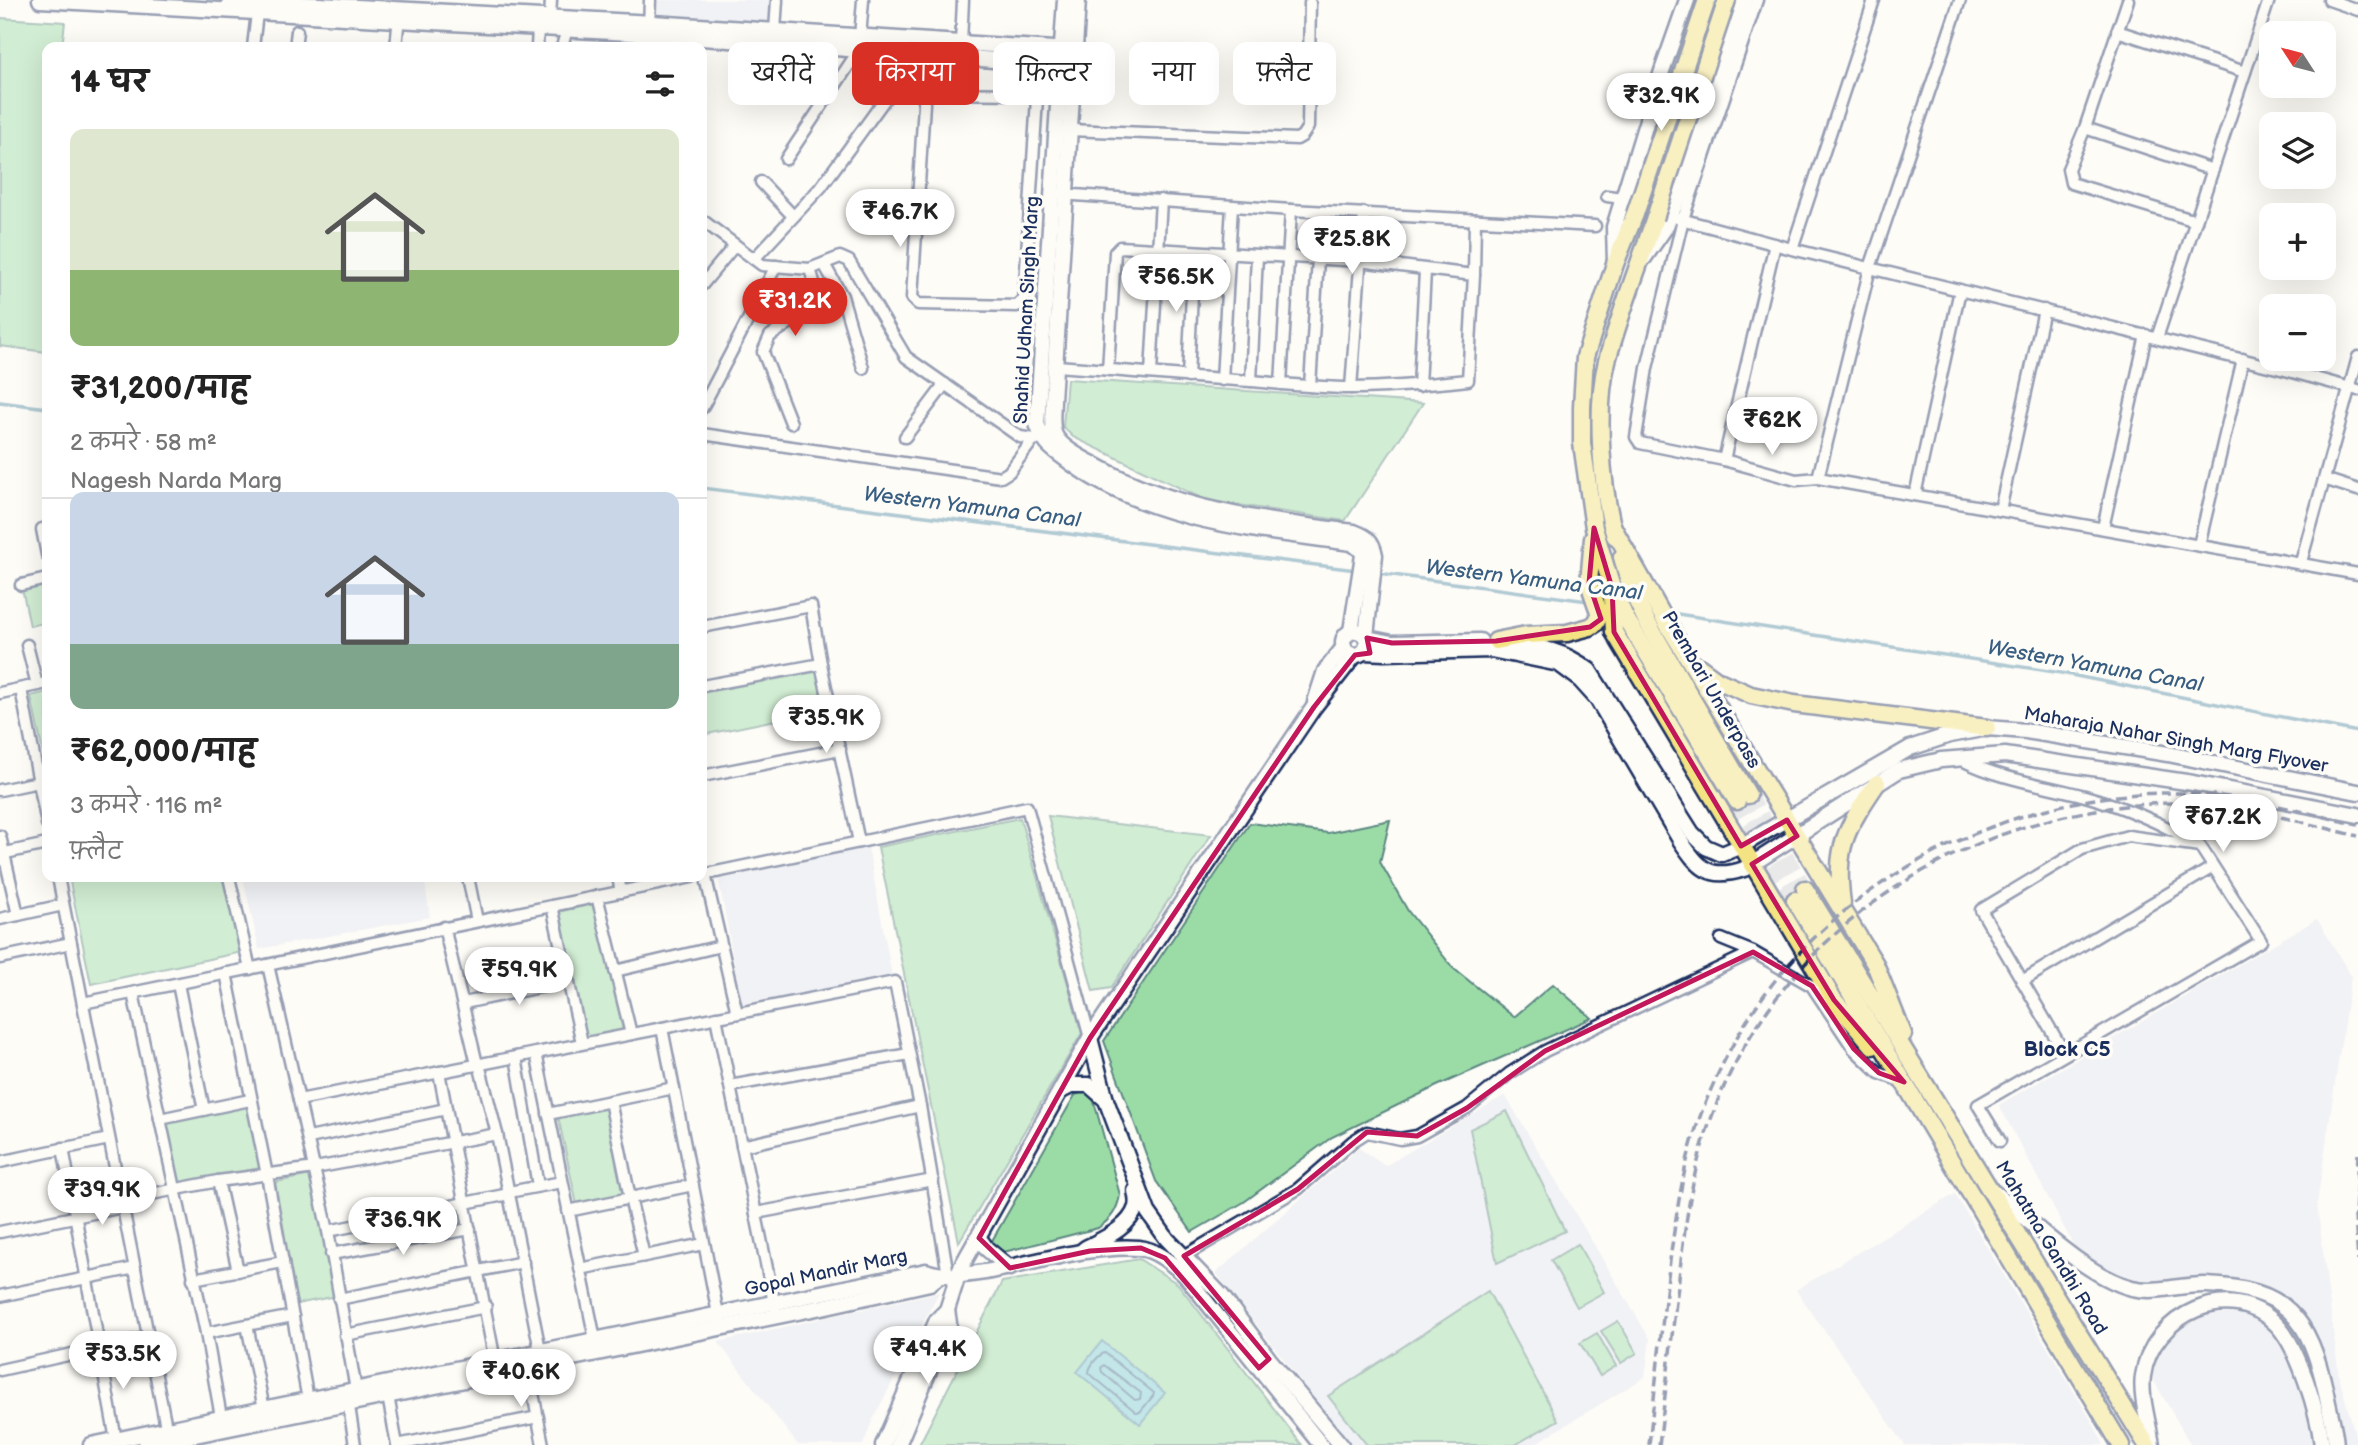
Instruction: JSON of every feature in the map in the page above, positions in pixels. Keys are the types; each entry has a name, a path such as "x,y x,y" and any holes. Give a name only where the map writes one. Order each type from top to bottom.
{"main road":[{"path":"1707,0 1585,357 1582,443 1594,528 1589,583 1613,616 1614,632 1834,1000 1911,1078"},
{"path":"1727,0 1669,218 1640,265 1607,362 1601,418 1602,467 1612,526 1639,589 1665,620 1875,964 1911,1078"},
{"name":"Prembari Underpass","path":"1594,528 1612,588 1613,616 1742,798 1647,622 1639,589"},
{"path":"1496,641 1526,635 1567,633 1590,627 1613,616"},
{"path":"1686,654 1717,680 1751,695 1794,704 1987,728"},
{"path":"1843,912 1838,861 1846,834 1877,783"},
{"path":"1800,895 1911,1078 2121,1445"},
{"name":"Mahatma Gandhi Road","path":"1911,1078 1989,1188 2147,1445"}],"street":[{"path":"40,0 257,13 399,15 538,28 775,31 853,42"},
{"path":"229,0 362,4 399,15 452,7 649,28 852,42"},
{"path":"550,18 551,0"},
{"path":"649,28 650,0"},
{"path":"775,31 777,0"},
{"path":"860,42 863,0"},
{"path":"961,42 963,0"},
{"name":"Shahid Udham Singh Marg","path":"1065,0 1067,42"},
{"name":"Shahid Udham Singh Marg","path":"1071,42 1078,0"},
{"path":"1615,264 1614,227 1687,0"},
{"path":"1669,218 1685,185 1745,0"},
{"path":"1757,0 1669,218 1636,437 1640,443 1724,460 1796,480 1818,478 2358,574"},
{"path":"1792,249 1874,0"},
{"path":"1818,478 1870,268 1960,0"},
{"path":"2128,0 2085,128 2068,169 2071,183 2196,221"},
{"path":"2157,338 2269,0"},
{"path":"2329,0 2358,10"},
{"path":"1069,130 1297,139 1307,127 1310,3"},
{"path":"254,42 257,13"},
{"path":"396,42 399,15"},
{"path":"537,42 538,28"},
{"path":"563,42 567,29"},
{"path":"296,42 297,30"},
{"path":"2118,31 2245,72"},
{"path":"786,159 852,56"},
{"path":"925,93 1029,94 1037,99 1024,299 1017,306 918,304 912,298 925,93"},
{"path":"754,259 821,187 881,105"},
{"name":"Shahid Udham Singh Marg","path":"1065,105 1037,424 1044,440 1145,491 1258,520 1354,532 1371,541 1369,555"},
{"name":"Shahid Udham Singh Marg","path":"1044,440 1054,432 1059,194 1069,130 1069,105"},
{"path":"2085,128 2213,170"},
{"path":"761,182 793,216"},
{"path":"1059,194 1291,210 1595,226"},
{"path":"1607,195 1622,198"},
{"path":"1152,373 1161,200"},
{"path":"1222,380 1232,206"},
{"path":"1282,384 1291,210"},
{"path":"1352,388 1364,213"},
{"path":"1669,218 2353,388"},
{"path":"1055,366 1352,388 1419,386 1468,380 1475,220"},
{"path":"707,227 762,265 810,269 839,257 849,261 906,357 1020,437 1044,440"},
{"path":"1724,460 1775,244"},
{"path":"707,279 735,245"},
{"path":"1108,370 1115,252 1120,247 1359,261 1474,275"},
{"path":"1188,377 1194,252"},
{"path":"1251,381 1257,256"},
{"path":"1310,386 1318,259"},
{"path":"824,264 842,296 863,368"},
{"path":"707,398 776,267"},
{"path":"792,423 763,352 770,337 816,305 819,298 810,269"},
{"path":"1419,386 1426,271"},
{"path":"1915,495 1960,290"},
{"path":"2000,510 2044,310"},
{"path":"2103,528 2146,335"},
{"path":"2301,562 2353,388 2358,357"},
{"path":"2199,544 2243,359"},
{"path":"905,437 945,384"},
{"path":"707,435 1001,477 1044,440"},
{"path":"2324,480 2358,490"},
{"path":"1357,644 1351,631 1358,584 1369,555"},
{"path":"949,1275 979,1238 1090,1038 1357,644 1373,589 1369,555"},
{"path":"21,585 42,580"},
{"path":"707,625 811,606 859,842"},
{"path":"1357,644 1496,641 1551,649 1569,655 1589,670 1692,833 1706,847 1722,854 1741,846"},
{"name":"Maharaja Nahar Singh Marg Flyover","path":"1357,644 1384,653 1492,650 1559,664 1578,678 1597,699 1694,860 1712,874 1726,875 1752,864 1899,770 1941,760 2005,755 2193,783 2358,815"},
{"path":"0,693 42,684 27,645"},
{"path":"707,686 821,663"},
{"path":"20,689 42,798"},
{"name":"Maharaja Nahar Singh Marg Flyover","path":"1741,846 1910,748 1950,735 1987,728 2026,731 2168,754 2358,792"},
{"path":"707,775 840,749"},
{"path":"1962,760 1981,769 2089,797 2173,830 2200,846 2261,941 1979,1105 2000,1141"},
{"path":"0,790 39,782"},
{"path":"707,873 1027,807 1100,1069 1106,1100 1149,1212 1167,1239 1221,1296 1321,1445"},
{"path":"0,836 18,915"},
{"path":"2065,1054 1981,911 2082,849 2128,836 2200,846"},
{"path":"2,854 42,845"},
{"path":"2022,981 2213,867"},
{"path":"59,882 149,1337 176,1436"},
{"path":"230,882 250,968"},
{"path":"469,882 477,921"},
{"path":"619,882 621,892"},
{"path":"83,1003 666,882"},
{"path":"705,882 737,1013"},
{"path":"597,896 631,1034"},
{"path":"0,919 63,905"},
{"path":"552,906 583,1044"},
{"path":"444,928 498,1134 523,1262 537,1361 538,1417 543,1445"},
{"path":"1721,939 1753,952 1812,986 1854,1049 1879,1073 1911,1078"},
{"path":"0,958 71,943"},
{"path":"615,971 722,946"},
{"path":"1184,1256 1298,1189 1367,1132 1400,1139 1416,1136 1467,1108 1510,1073 1545,1051 1753,952"},
{"path":"268,965 328,1231 345,1335 355,1445"},
{"path":"226,973 267,1175 308,1400"},
{"path":"464,1003 569,981"},
{"path":"299,1100 895,982 920,1106 949,1275 949,1323 898,1445"},
{"path":"178,984 204,1110"},
{"path":"133,993 206,1334 221,1418"},
{"path":"716,1017 775,1310"},
{"path":"662,1028 719,1322"},
{"path":"536,1053 597,1347"},
{"path":"730,1086 909,1054"},
{"path":"516,1057 538,1186"},
{"path":"439,1072 495,1361"},
{"path":"1059,1092 1073,1085 1088,1085 1106,1100"},
{"path":"548,1114 674,1088"},
{"path":"160,1119 250,1100"},
{"path":"610,1101 644,1256"},
{"path":"742,1146 920,1106"},
{"path":"309,1138 446,1109"},
{"path":"0,1232 75,1217 175,1189 315,1168 498,1134"},
{"path":"0,1162 109,1139"},
{"path":"62,1149 116,1440"},
{"path":"1071,1255 1112,1234 1125,1223 1136,1207 1134,1172"},
{"path":"756,1213 933,1180"},
{"path":"218,1181 238,1271"},
{"path":"328,1231 562,1182"},
{"path":"568,1211 693,1185"},
{"path":"1989,1188 2082,1263 2111,1280 2133,1288 2164,1290 2202,1284 2245,1288 2280,1302 2299,1320 2311,1343 2322,1377 2336,1445"},
{"path":"331,1254 470,1229"},
{"path":"979,1238 986,1249 1010,1268"},
{"path":"580,1269 704,1244"},
{"path":"1071,1255 1141,1248 1165,1258 1185,1275 1341,1445"},
{"name":"Gopal Mandir Marg","path":"91,1445 116,1440 176,1436 221,1418 308,1400 388,1396 597,1347 775,1310 930,1283 949,1275 1010,1268 1071,1255"},
{"path":"193,1279 283,1262"},
{"path":"339,1299 523,1262"},
{"path":"0,1296 135,1268"},
{"path":"2152,1445 2143,1377 2148,1356 2159,1336 2175,1321 2194,1309 2229,1302 2255,1309 2267,1316 2286,1336 2306,1383 2320,1428 2322,1445"},
{"path":"345,1335 486,1307"},
{"path":"883,1445 937,1320 947,1310"},
{"path":"206,1334 293,1316"},
{"path":"247,1325 264,1409"},
{"path":"0,1370 149,1337"},
{"name":"Gopal Mandir Marg","path":"146,1445 495,1361 537,1361"},
{"path":"388,1396 397,1445 538,1417"}],"highlighted area":[{"path":"1594,528 1612,588 1614,632 1741,846 1787,820 1797,836 1752,864 1834,1000 1904,1082 1879,1073 1854,1049 1812,986 1753,952 1545,1051 1467,1108 1417,1136 1367,1132 1298,1189 1184,1256 1269,1359 1259,1368 1165,1258 1141,1248 1090,1251 1010,1268 979,1238 1090,1038 1314,707 1355,655 1370,653 1367,638 1392,643 1496,641 1590,627 1601,619 1589,583"}],"shaded area":[{"path":"658,0 772,0 770,27 657,19"},
{"path":"868,847 892,976 742,1005 718,876"},
{"path":"244,882 425,882 430,917 259,949"},
{"path":"2317,919 2351,976 2317,1204 2339,1377 2358,1445 2191,1445 2150,1374 2160,1350 2179,1328 2210,1314 2234,1313 2218,1276 2166,1284 2126,1279 2100,1269 2074,1246 1999,1105"},
{"path":"1505,1095 1650,1339 1645,1377 1533,1445 1351,1445 1216,1273 1359,1148 1385,1166"},
{"path":"1955,1194 2104,1445 1905,1445 1796,1290"},
{"path":"939,1292 872,1421 863,1445 798,1445 718,1342"}],"green space":[{"path":"0,18 65,22 63,42 42,42 42,351 0,346"},
{"path":"1067,379 1423,403 1345,521 1205,500 1073,437 1063,427"},
{"path":"42,583 42,623 30,626 22,588"},
{"path":"820,666 829,709 707,734 707,690"},
{"path":"42,693 42,748 31,696"},
{"path":"1048,816 1211,835 1111,988 1093,991"},
{"path":"1020,818 1082,1033 959,1242 878,847"},
{"path":"1390,820 1380,862 1408,911 1453,968 1514,1017 1553,984 1592,1018 1437,1086 1332,1137 1244,1202 1192,1232 1156,1181 1104,1041 1250,823 1328,833"},
{"path":"70,882 233,882 247,951 91,984"},
{"path":"596,903 623,1030 586,1039 558,912"},
{"path":"1087,1093 1093,1098 1120,1195 1115,1210 1098,1228 996,1254 990,1249 993,1239 1075,1095"},
{"path":"247,1105 260,1168 178,1185 165,1122"},
{"path":"605,1106 625,1194 577,1205 558,1116"},
{"path":"1507,1111 1565,1231 1497,1263 1470,1129"},
{"path":"311,1175 336,1296 297,1304 272,1183"},
{"path":"1578,1244 1604,1292 1577,1307 1551,1260"},
{"path":"1139,1259 1178,1284 1302,1445 919,1445 1002,1282"},
{"path":"1488,1291 1558,1420 1515,1445 1367,1445 1328,1396"},
{"path":"1618,1321 1637,1353 1621,1363 1601,1331"},
{"path":"1597,1333 1616,1366 1600,1376 1580,1343"}],"water":[{"path":"1102,1341 1165,1393 1140,1424 1077,1372"}],"waterway":[{"name":"Western Yamuna Canal","path":"0,402 42,407"},
{"name":"Western Yamuna Canal","path":"707,489 1356,570"},
{"name":"Western Yamuna Canal","path":"1378,573 1588,601"},
{"name":"Western Yamuna Canal","path":"1665,612 2061,673 2358,732"}],"tunnel":[{"path":"1748,795 1805,889"},
{"path":"1737,801 1795,900"}],"railway":[{"path":"1649,1445 1677,1215 1684,1174 1701,1114 1728,1054 1762,997 1790,963 1828,925 1870,891 1917,862 1966,837 2018,818 2072,803 2125,795 2202,794 2269,804 2358,825"},
{"path":"1659,1445 1687,1218 1694,1178 1711,1119 1742,1050 1784,988 1835,934 1893,889 1958,853 2028,826 2101,809 2177,803 2223,806 2358,836"},
{"path":"2358,1154 2355,1217 2358,1261"}],"district":[{"name":"Block C5","path":"2067,1049"}]}
